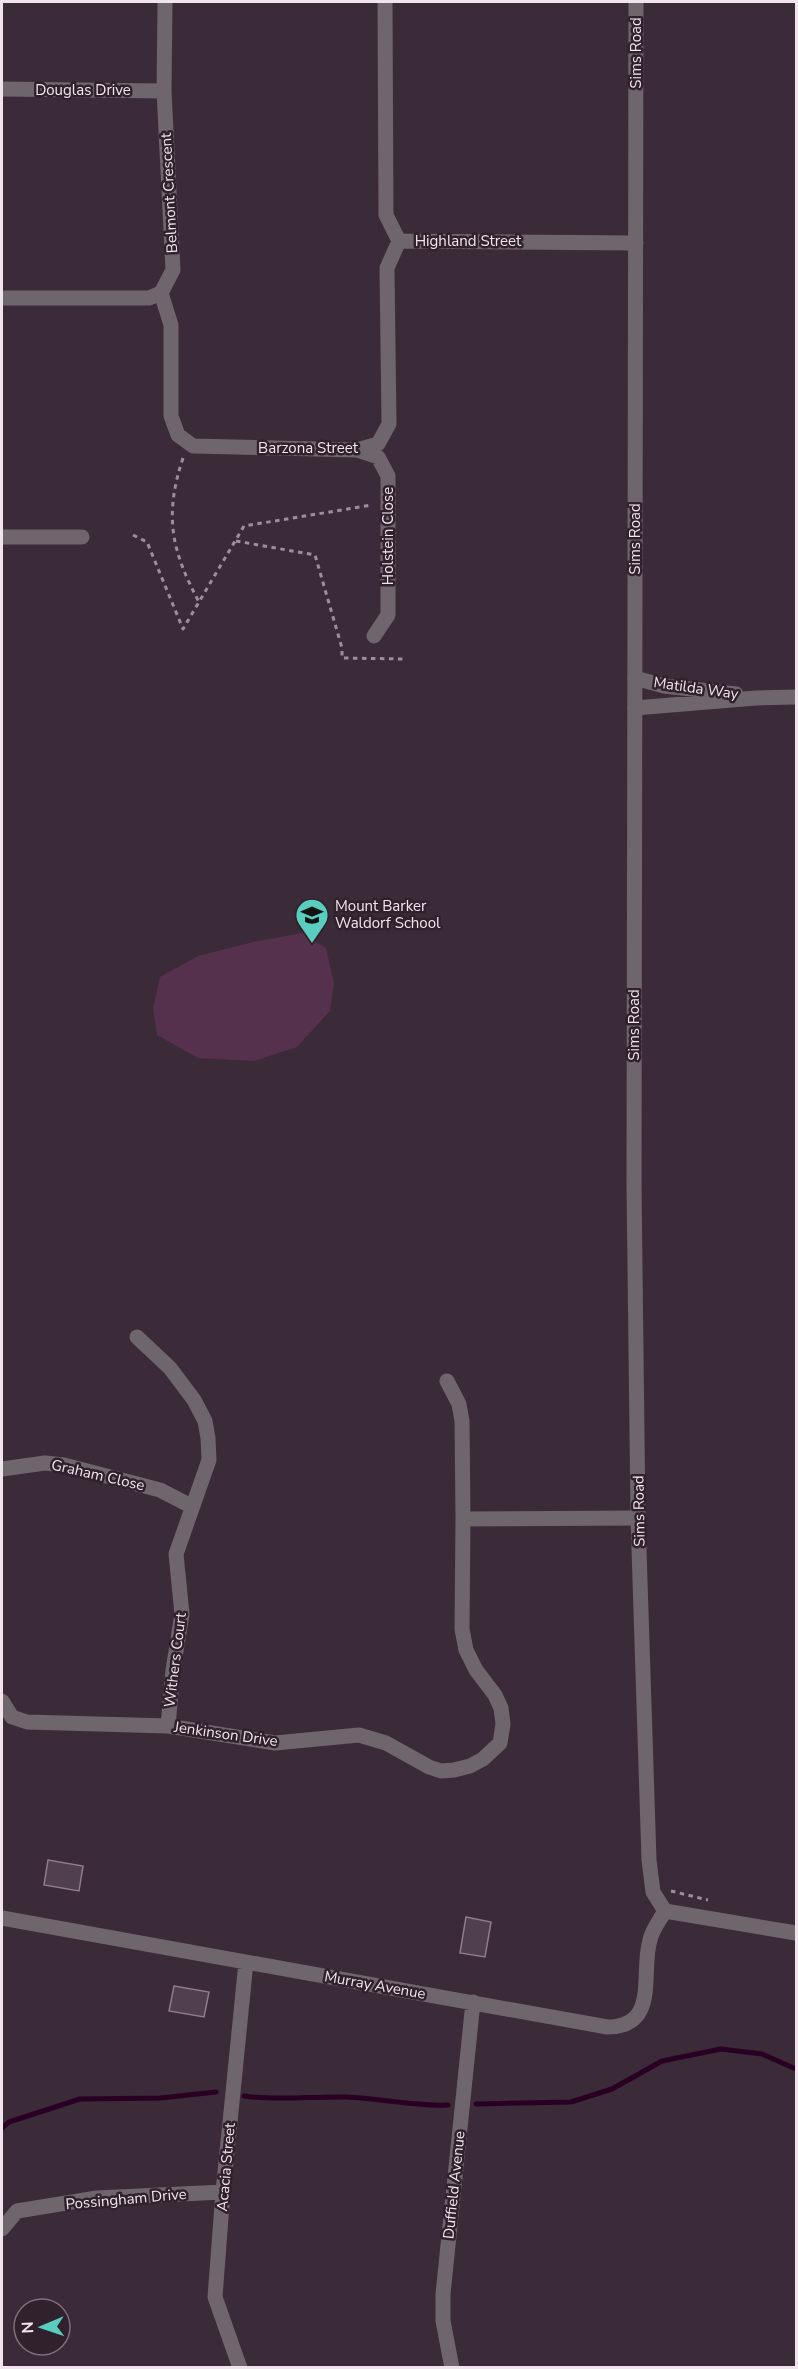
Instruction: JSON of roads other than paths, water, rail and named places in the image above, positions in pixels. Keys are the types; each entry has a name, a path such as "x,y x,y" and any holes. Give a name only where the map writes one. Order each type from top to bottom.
{"street":[{"name":"Belmont Crescent","path":"161,293 172,270 164,91 165,2"},
{"name":"Highland Street","path":"385,2 386,215 399,241 636,243"},
{"name":"Sims Road","path":"636,2 634,1184 638,1518 648,1848 652,1892 665,1911"},
{"name":"Douglas Drive","path":"2,90 164,91"},
{"name":"Barzona Street","path":"161,293 171,325 171,416 178,435 193,446 357,450 378,444 389,424 387,268 399,241"},
{"path":"2,298 149,298 161,293"},
{"name":"Holstein Close","path":"357,450 378,457 388,476 388,615 375,636"},
{"path":"2,537 82,537"},
{"name":"Matilda Way","path":"635,678 664,686 718,690 756,698"},
{"name":"Matilda Way","path":"635,708 796,697"},
{"name":"Withers Court","path":"137,1337 170,1368 194,1400 204,1421 209,1460 176,1554 182,1614 173,1671 168,1726"},
{"name":"Jenkinson Drive","path":"2,1701 12,1717 27,1722 168,1726 275,1743 359,1735 386,1743 429,1767 441,1770 454,1770 483,1760 500,1743 501,1708 466,1650 462,1629 462,1421 459,1404 447,1381"},
{"name":"Graham Close","path":"2,1469 45,1463 64,1465 160,1490 191,1506"},
{"path":"463,1519 638,1518"},
{"path":"665,1911 796,1934"},
{"name":"Murray Avenue","path":"2,1918 622,2027 636,2018 643,2005 650,1940 665,1911"},
{"name":"Acacia Street","path":"240,2367 215,2297 246,1962"},
{"name":"Duffield Avenue","path":"452,2367 443,2321 443,2294 473,2002"},
{"name":"Possingham Drive","path":"2,2229 17,2211 28,2209 98,2198 223,2192"}],"waterway":[{"path":"476,2104 571,2102 612,2089 662,2061 721,2049 762,2054 796,2069"},
{"path":"2,2128 9,2122 80,2099 160,2098 216,2092"},
{"path":"244,2096 346,2097 422,2105 448,2105"}],"place":[{"name":"Mount Barker Waldorf School","path":"312,944"}]}
